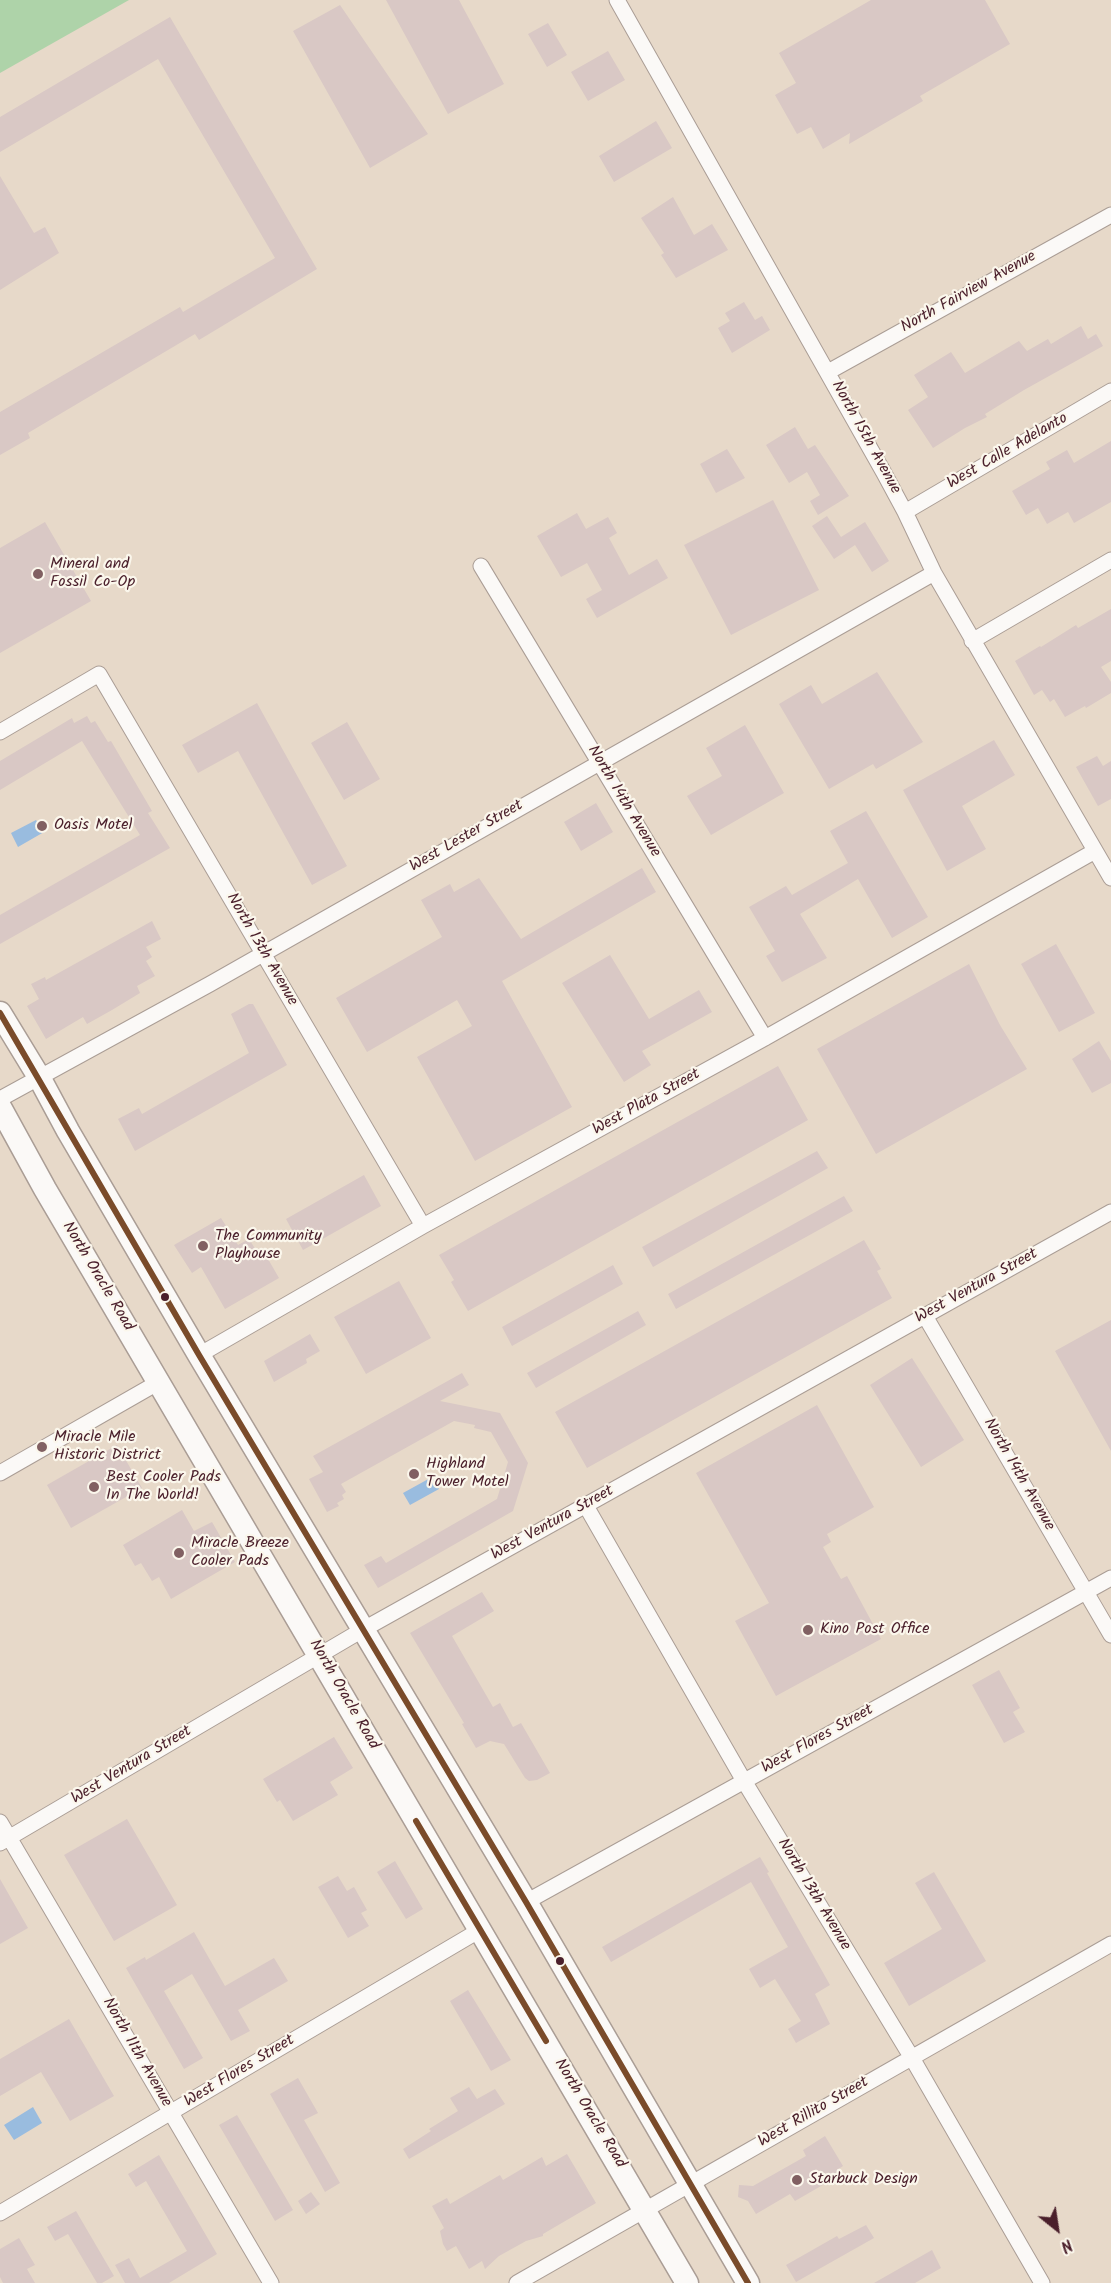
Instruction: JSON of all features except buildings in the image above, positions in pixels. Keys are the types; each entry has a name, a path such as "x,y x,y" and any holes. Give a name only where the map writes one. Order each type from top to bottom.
{"main road":[{"path":"0,1013 199,1355 526,1902 748,2283"},
{"name":"North Oracle Road","path":"0,1107 51,1199 687,2283"}],"street":[{"name":"North 15th Avenue","path":"617,0 828,372 905,512 934,573 972,641 1102,855 1111,878"},
{"name":"North Fairview Avenue","path":"828,372 1111,215"},
{"name":"West Calle Adelanto","path":"905,512 1111,392"},
{"path":"972,641 1111,560"},
{"name":"North 14th Avenue","path":"482,566 765,1038"},
{"name":"West Lester Street","path":"0,1099 264,954 934,573"},
{"name":"North 13th Avenue","path":"0,732 99,674 423,1226"},
{"name":"West Plata Street","path":"199,1355 423,1226 1102,855"},
{"name":"West Ventura Street","path":"5,1841 364,1629 1111,1212"},
{"name":"North 14th Avenue","path":"925,1316 1111,1635"},
{"path":"0,1473 159,1382"},
{"name":"North 13th Avenue","path":"586,1506 744,1781 912,2058 1042,2283"},
{"name":"West Flores Street","path":"526,1902 1111,1578"},
{"name":"North 11th Avenue","path":"0,1822 5,1841 171,2113 271,2283"},
{"name":"West Flores Street","path":"0,2213 480,1930"},
{"name":"West Rillito Street","path":"517,2283 1111,1944"}],"green space":[{"path":"0,0 129,0 0,73"}],"water":[{"path":"36,820 44,832 18,847 11,833"},
{"path":"432,1477 439,1489 410,1505 403,1493"},
{"path":"33,2107 42,2123 14,2140 4,2125"}],"transit line":[{"path":"0,1013 199,1355 526,1902 748,2283"},
{"path":"416,1821 546,2041"}],"place":[{"name":"Mineral and Fossil Co-Op","path":"38,574"},
{"name":"Oasis Motel","path":"42,826"},
{"name":"The Community Playhouse","path":"203,1246"},
{"name":"Miracle Mile Historic District","path":"42,1447"},
{"name":"Highland Tower Motel","path":"414,1474"},
{"name":"Best Cooler Pads In The World!","path":"94,1487"},
{"name":"Miracle Breeze Cooler Pads","path":"179,1553"},
{"name":"Kino Post Office","path":"808,1630"},
{"name":"Starbuck Design","path":"797,2180"}]}
